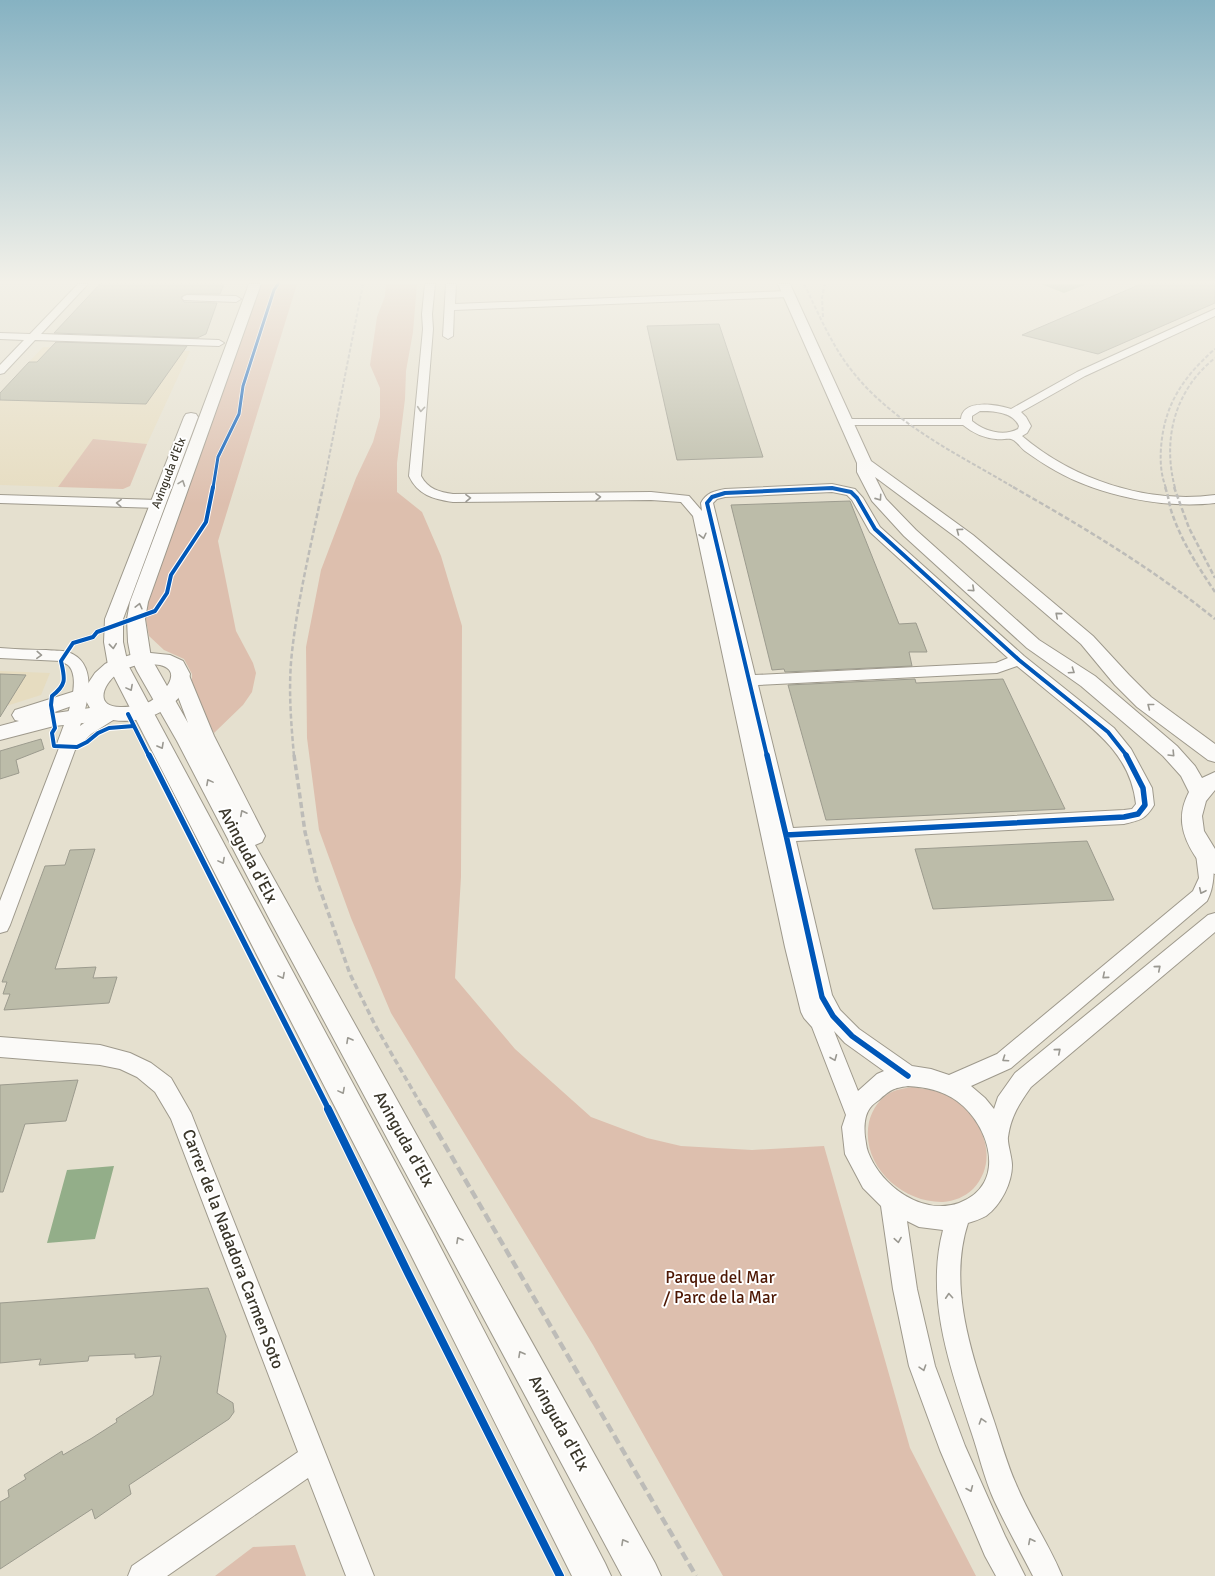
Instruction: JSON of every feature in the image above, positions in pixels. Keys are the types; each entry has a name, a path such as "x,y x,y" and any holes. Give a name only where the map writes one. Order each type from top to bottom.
{"main road":[{"name":"Avinguda d'Elx","path":"228,358 139,602 136,619 141,658 154,707 420,1238 592,1576"},
{"name":"Avinguda d'Elx","path":"194,408 114,618 112,633 113,650 118,665 154,707 188,741 280,915 642,1576"},
{"path":"181,678 189,702 204,736 252,830 280,915"}],"street":[{"path":"0,371 13,358"},
{"path":"425,358 415,476 418,484 426,492 438,496 453,498 651,496 685,499 698,515 811,1012 820,1022 856,1112"},
{"path":"817,358 865,463 865,472 869,482 889,512 910,533 1033,644 1088,681 1170,751 1188,772 1207,786 1192,809 1193,830 1210,859 1208,878 1200,896 1004,1061 950,1085"},
{"path":"1013,412 1081,374 1117,358"},
{"path":"846,422 966,422 977,431 1005,437 1014,435 1024,429 1025,425 1024,421 1013,412 997,408 980,408 968,413 966,422"},
{"path":"1014,435 1041,458 1058,468 1101,486 1123,492 1169,499 1204,501 1215,499"},
{"path":"865,463 973,543 1087,640 1122,680 1144,702 1215,755"},
{"path":"786,835 1124,817 1138,814 1145,805 1143,788 1125,753 1108,732 1019,660 875,529 858,498 852,492 832,488 726,493 715,495 709,499 707,503 750,680 822,998 820,1022"},
{"path":"0,499 158,504"},
{"path":"0,653 64,656 72,659 77,664 85,691 104,710 112,713"},
{"path":"0,723 85,691 118,665 141,658 156,658 169,661 180,671 181,678 177,690 154,707 128,714 112,713 74,716 0,733"},
{"path":"750,680 997,668 1019,660"},
{"path":"68,747 65,744 74,716 85,691"},
{"path":"0,926 68,747 85,730 112,713"},
{"path":"997,1137 1006,1104 1023,1080 1215,921"},
{"path":"822,998 833,1016 852,1036 908,1076"},
{"name":"Carrer de la Nadadora Carmen Soto","path":"0,1047 100,1055 123,1060 144,1070 163,1086 180,1113 360,1576"},
{"path":"908,1076 929,1078 950,1085 965,1095 978,1107 989,1121 997,1137 1001,1154 1000,1170 996,1185 990,1196 982,1204 971,1211 959,1216 943,1218 926,1216 908,1211 892,1202 877,1190 866,1175 858,1159 853,1143 852,1127 856,1112 867,1093 886,1081 908,1076"},
{"path":"892,1202 905,1289 922,1366 956,1456 995,1546 1011,1576"},
{"path":"959,1216 954,1231 948,1267 949,1300 956,1334 972,1393 1004,1490 1048,1576"},
{"path":"142,1576 314,1457"}],"shaded area":[{"path":"33,358 187,358 147,444 94,439 58,487 0,485 0,393"},
{"path":"0,671 50,673 41,695 0,708"},
{"path":"114,1166 95,1239 47,1243 67,1170"}],"green space":[{"path":"234,358 274,358 218,541 236,631 253,663 256,673 252,692 243,705 214,733 192,690 192,674 184,659 164,650 149,636 145,614 155,580"},
{"name":"Parque del Mar / Parc de la Mar","path":"371,358 408,358 397,463 397,492 422,512 441,556 462,626 461,877 455,978 515,1049 591,1117 647,1138 681,1146 752,1150 824,1146 910,1448 976,1576 723,1576 593,1345 391,1013 351,918 319,830 307,738 306,647 321,570 356,478 373,442 380,417 380,388 370,365"},
{"path":"93,439 147,444 130,486 123,489 58,487"},
{"path":"912,1087 936,1091 950,1097 971,1115 979,1127 984,1139 986,1165 981,1177 973,1189 959,1198 943,1202 928,1201 913,1196 899,1188 887,1178 871,1153 868,1138 869,1122 872,1112 881,1100 889,1093"},
{"path":"295,1545 306,1576 215,1576 253,1547"}],"building":[{"path":"41,358 179,358 146,404 0,400 0,393 29,362 37,362"},
{"path":"654,358 730,358 763,457 677,460"},
{"path":"850,501 899,624 916,623 927,652 909,652 912,666 785,672 784,669 772,670 731,505"},
{"path":"0,674 26,675 0,717"},
{"path":"915,679 916,683 1003,679 1065,809 826,820 788,685"},
{"path":"41,739 44,749 16,760 19,773 0,779 0,751"},
{"path":"1087,841 1114,900 933,909 915,849"},
{"path":"95,849 55,969 96,967 93,978 117,977 109,1003 4,1010 10,994 3,994 7,982 2,982 45,866 65,865 70,850"},
{"path":"78,1080 66,1121 25,1124 3,1192 0,1192 0,1085"},
{"path":"208,1288 226,1336 217,1393 233,1403 234,1412 229,1419 129,1485 131,1494 95,1519 92,1509 0,1569 0,1502 9,1497 8,1490 26,1479 24,1475 62,1451 63,1455 92,1438 117,1422 116,1419 153,1395 161,1356 135,1358 135,1354 89,1356 88,1361 39,1365 41,1359 0,1363 0,1303"}],"railway":[{"path":"323,488 349,358"},
{"path":"842,358 866,387 904,420 948,449 1015,488"},
{"path":"1166,488 1162,473 1161,458 1161,448 1166,418 1177,393 1185,381 1193,370 1206,358"},
{"path":"1175,488 1171,469 1170,451 1171,433 1175,416 1181,400 1190,385 1201,371 1215,358"},
{"path":"294,756 290,691 292,652 302,590 323,487"},
{"path":"1013,487 1065,517 1142,565 1167,582 1215,619"},
{"path":"1165,487 1172,512 1186,546 1215,592"},
{"path":"1174,487 1189,528 1215,578"},
{"path":"294,755 305,832 317,881 350,974 375,1025 424,1110"},
{"path":"424,1109 696,1576"}],"cycle path":[{"path":"134,726 109,728 98,733 87,742 77,747 54,746 52,733 55,728 51,705 52,696 61,689 65,679 61,661 73,643 93,637 97,632 155,611 167,593 171,575 206,522 218,457 239,414 243,386 252,358"},
{"path":"786,835 1124,817 1138,814 1145,805 1143,788 1125,753 1108,732 1019,660 875,529 857,498 851,492 832,488 725,493 717,494 708,500 707,503 786,835 822,997 833,1016 852,1036 908,1076"},
{"path":"128,714 327,1106 408,1273 560,1576"}]}
